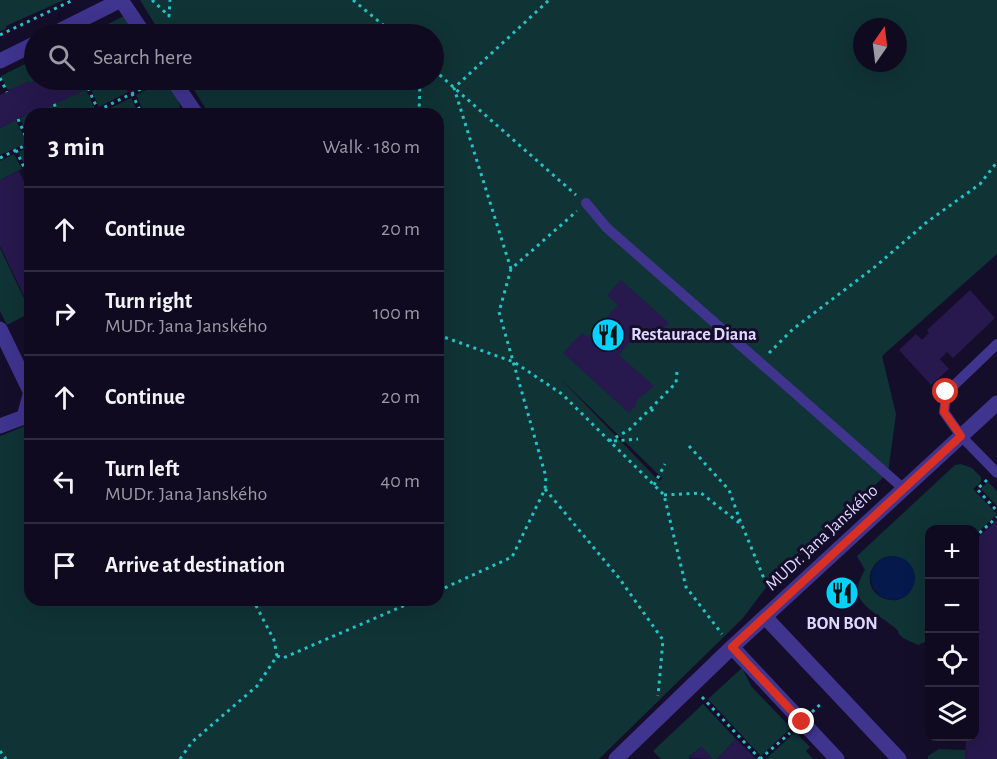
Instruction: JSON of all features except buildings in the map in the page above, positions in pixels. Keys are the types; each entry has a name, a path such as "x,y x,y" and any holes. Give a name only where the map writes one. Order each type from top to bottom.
{"street":[{"path":"73,24 121,0 137,24"},
{"path":"0,61 24,49"},
{"path":"179,90 190,108"},
{"path":"0,329 24,379"},
{"name":"MUDr. Jana Janského","path":"899,759 765,617 997,403"},
{"path":"0,426 24,417"},
{"path":"616,759 765,617"},
{"path":"732,647 837,759"}],"lane":[{"path":"586,203 607,228 904,489"},
{"path":"994,475 944,412 946,392 997,344"}],"path":[{"path":"0,35 73,0"},
{"path":"152,0 170,16 170,0"},
{"path":"353,0 382,24"},
{"path":"454,88 549,0"},
{"path":"0,78 7,92"},
{"path":"444,78 586,203 511,269 499,312 546,477 545,489 512,557 444,588"},
{"path":"454,88 511,269"},
{"path":"89,90 97,108"},
{"path":"130,90 139,108"},
{"path":"102,108 140,90"},
{"path":"419,108 420,90"},
{"path":"18,119 24,131"},
{"path":"0,158 24,146"},
{"path":"16,150 24,167"},
{"path":"760,362 793,329 876,266 927,222 980,184 997,162"},
{"path":"444,336 514,362 562,394 664,495 686,587 732,647"},
{"path":"609,441 629,430 651,409 676,383 677,372"},
{"path":"651,409 655,413"},
{"path":"609,441 638,439"},
{"path":"689,446 729,490 767,586 783,601"},
{"path":"654,485 665,464"},
{"path":"994,475 977,489 997,511"},
{"path":"545,489 619,578 663,640 655,721"},
{"path":"664,495 701,493 742,525"},
{"path":"979,534 997,517"},
{"path":"180,759 192,742 257,686 277,656 274,640 256,606"},
{"path":"277,656 283,658 403,606"},
{"path":"699,694 760,759 835,691"},
{"path":"0,751 6,759"}],"green space":[{"path":"0,0 64,0 6,26 6,29 0,31"},
{"path":"140,0 997,0 997,254 882,356 896,414 888,473 767,586 743,618 599,759 0,759 0,436 24,426 24,606 444,606 444,108 205,108 194,90 444,90 444,24 155,24","holes":["561,379 662,478 659,481"]},
{"path":"124,16 131,24 108,24"},
{"path":"24,64 24,84 10,90 7,89 1,76"},
{"path":"86,90 95,108 56,108 54,104"},
{"path":"91,90 127,90 128,92 99,107"},
{"path":"146,90 173,90 180,108 142,108 136,95"},
{"path":"131,98 136,108 110,108"},
{"path":"16,120 24,137 24,144 0,155 0,128"},
{"path":"24,150 24,163 18,152"},
{"path":"14,154 22,169 0,180 0,161"},
{"path":"0,248 24,298 24,316 7,325 0,311"},
{"path":"961,464 972,468 981,477 981,482 973,489 997,514 979,531 979,525 925,525 925,642 918,645 903,637 865,605 858,590 859,581 865,570 857,556 955,465","holes":["891,556 909,564 915,576 912,589 905,597 896,600 887,600 879,596 872,589 870,580 872,569 882,558"]},
{"path":"988,482 997,491 997,506 981,489"},
{"path":"742,668 751,686 791,728 761,756 708,699"},
{"path":"703,704 736,739 717,759 712,759 701,747 689,757 690,759 661,759 653,751"},
{"path":"795,732 810,747 806,751 813,759 766,759"},
{"path":"939,749 965,750 965,759 928,759 928,756"}],"water":[{"path":"893,556 902,557 909,562 914,569 914,587 909,594 902,599 893,600 884,599 877,594 872,587 871,578 872,569 877,562 884,557"}],"place":[{"name":"Restaurace Diana","path":"608,335"},
{"name":"BON BON","path":"842,593"}],"route":[{"path":"802,722 732,647 961,436 944,412 946,392"}]}
